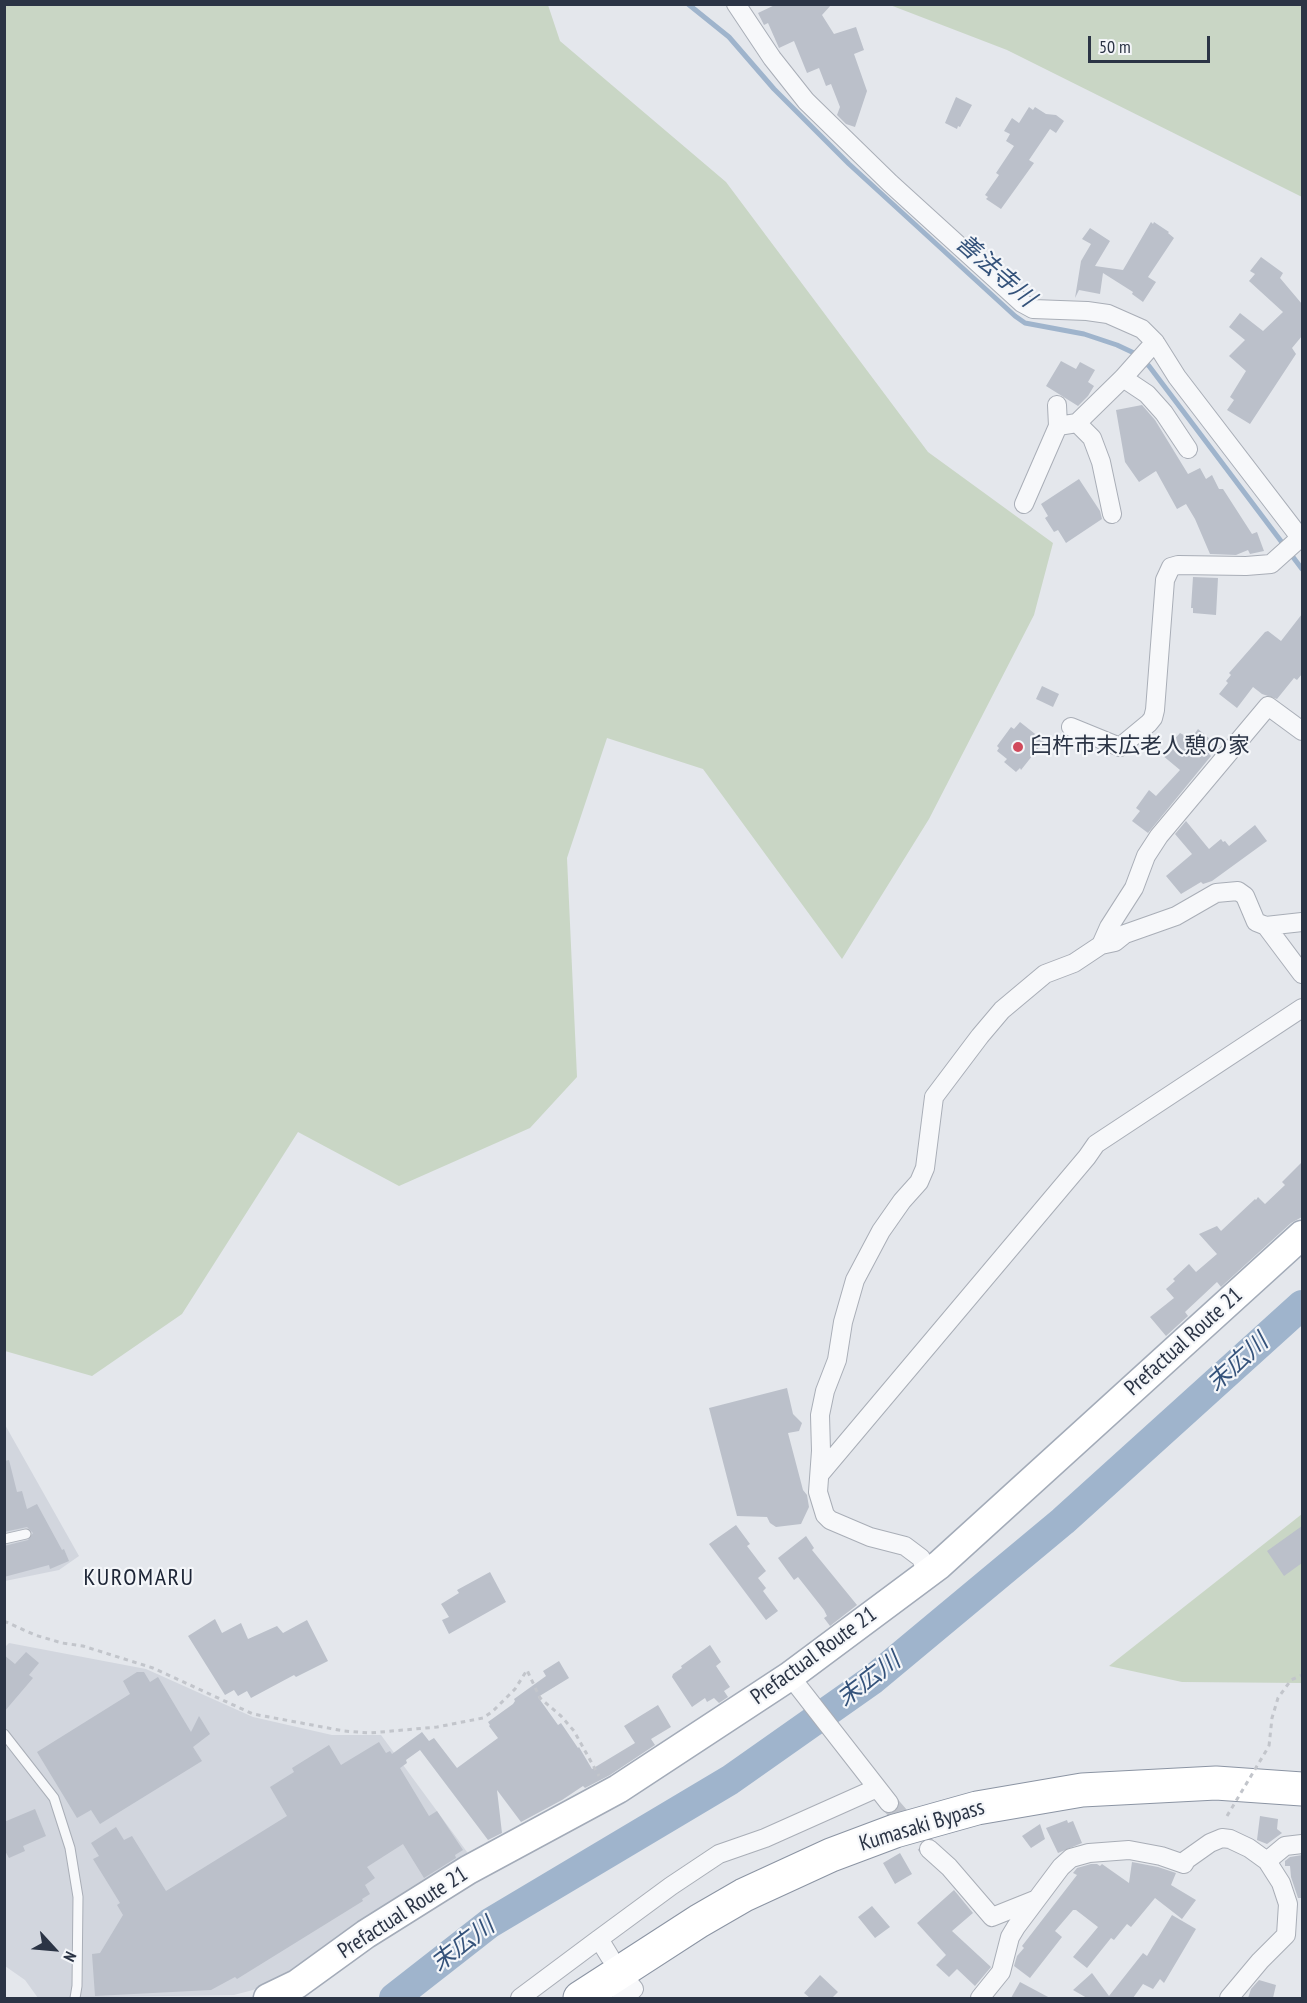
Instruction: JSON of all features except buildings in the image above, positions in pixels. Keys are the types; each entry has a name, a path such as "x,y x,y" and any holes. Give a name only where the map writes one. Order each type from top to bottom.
{"highway":[{"name":"Kumasaki Bypass","path":"580,1998 699,1921 744,1895 822,1859 895,1831 977,1808 1082,1790 1216,1783 1302,1789"}],"main road":[{"name":"Prefactual Route 21","path":"268,1998 297,1984 366,1934 468,1870 618,1789 795,1683 927,1574 1302,1235"}],"street":[{"path":"736,4 772,57 806,101 890,183 1022,303 1034,309 1087,310 1108,314 1142,329 1299,540 1271,564 1171,567 1165,580 1155,710 1149,723 1120,747 1071,728"},
{"path":"1058,426 1077,423 1152,345"},
{"path":"1126,374 1164,413 1188,449"},
{"path":"1024,504 1058,426 1057,405"},
{"path":"1077,423 1092,438 1101,462 1112,514"},
{"path":"1101,945 1109,927 1134,888 1152,846 1268,706 1302,730"},
{"path":"927,1574 921,1558 905,1546 870,1537 830,1520 825,1515 818,1492 820,1415 825,1391 838,1353 843,1322 855,1280 881,1232 902,1201 919,1182 925,1168 934,1097 1002,1010 1045,974 1074,963 1101,945 1115,942 1125,934 1176,916 1216,893 1224,892 1238,891 1245,896 1256,922 1266,926 1302,922"},
{"path":"1266,926 1302,974"},
{"path":"820,1474 1095,1144 1302,1008"},
{"path":"795,1683 889,1803"},
{"path":"520,1998 671,1886 719,1854 765,1838 877,1788"},
{"path":"980,1998 1001,1972 1010,1937 1016,1927 1060,1867 1071,1858 1089,1853 1129,1850 1161,1856 1184,1864 1186,1860 1210,1843 1222,1838 1230,1839 1249,1848 1267,1861 1286,1893 1288,1904 1286,1935 1260,1961 1229,1998"},
{"path":"1267,1861 1285,1846 1302,1844"},
{"path":"929,1849 949,1867 992,1917 1039,1898"},
{"path":"599,1939 610,1957"}],"lane":[{"path":"4,1539 26,1534"},
{"path":"4,1734 54,1798 70,1848 78,1897 75,1998"}],"path":[{"path":"4,1621 35,1635 83,1646 153,1668 253,1714 344,1731 370,1733 437,1727 483,1718 515,1689 527,1670 540,1698 561,1716 586,1749 605,1787 618,1789"},
{"path":"1227,1816 1269,1746 1272,1719 1278,1698 1291,1680 1302,1675"}],"shaded area":[{"path":"4,1423 79,1556 59,1570 5,1581"},
{"path":"9,1643 146,1669 253,1717 332,1735 381,1735 470,1856 286,1975 253,1990 234,1995 38,1998 25,1980 5,1966 4,1648"}],"green space":[{"path":"4,5 548,5 560,41 726,182 928,452 1053,543 1034,615 929,819 842,959 703,769 607,738 567,858 577,1077 530,1128 399,1186 298,1132 182,1314 92,1376 5,1351"},
{"path":"890,5 1302,5 1302,197 1007,50"},
{"path":"1302,1514 1302,1683 1182,1682 1109,1666"}],"waterway":[{"name":"善法寺川","path":"688,4 729,37 774,89 849,164 1015,316 1025,323 1084,334 1117,345 1134,353 1149,366 1302,569"},
{"name":"末広川","path":"394,1998 490,1923 730,1780 872,1680 1063,1521 1302,1305"}],"tunnel":[{"path":"889,1803 929,1849"}],"place":[{"name":"臼杵市末広老人憩の家","path":"1018,747"}],"district":[{"name":"KUROMARU","path":"139,1578"}]}
